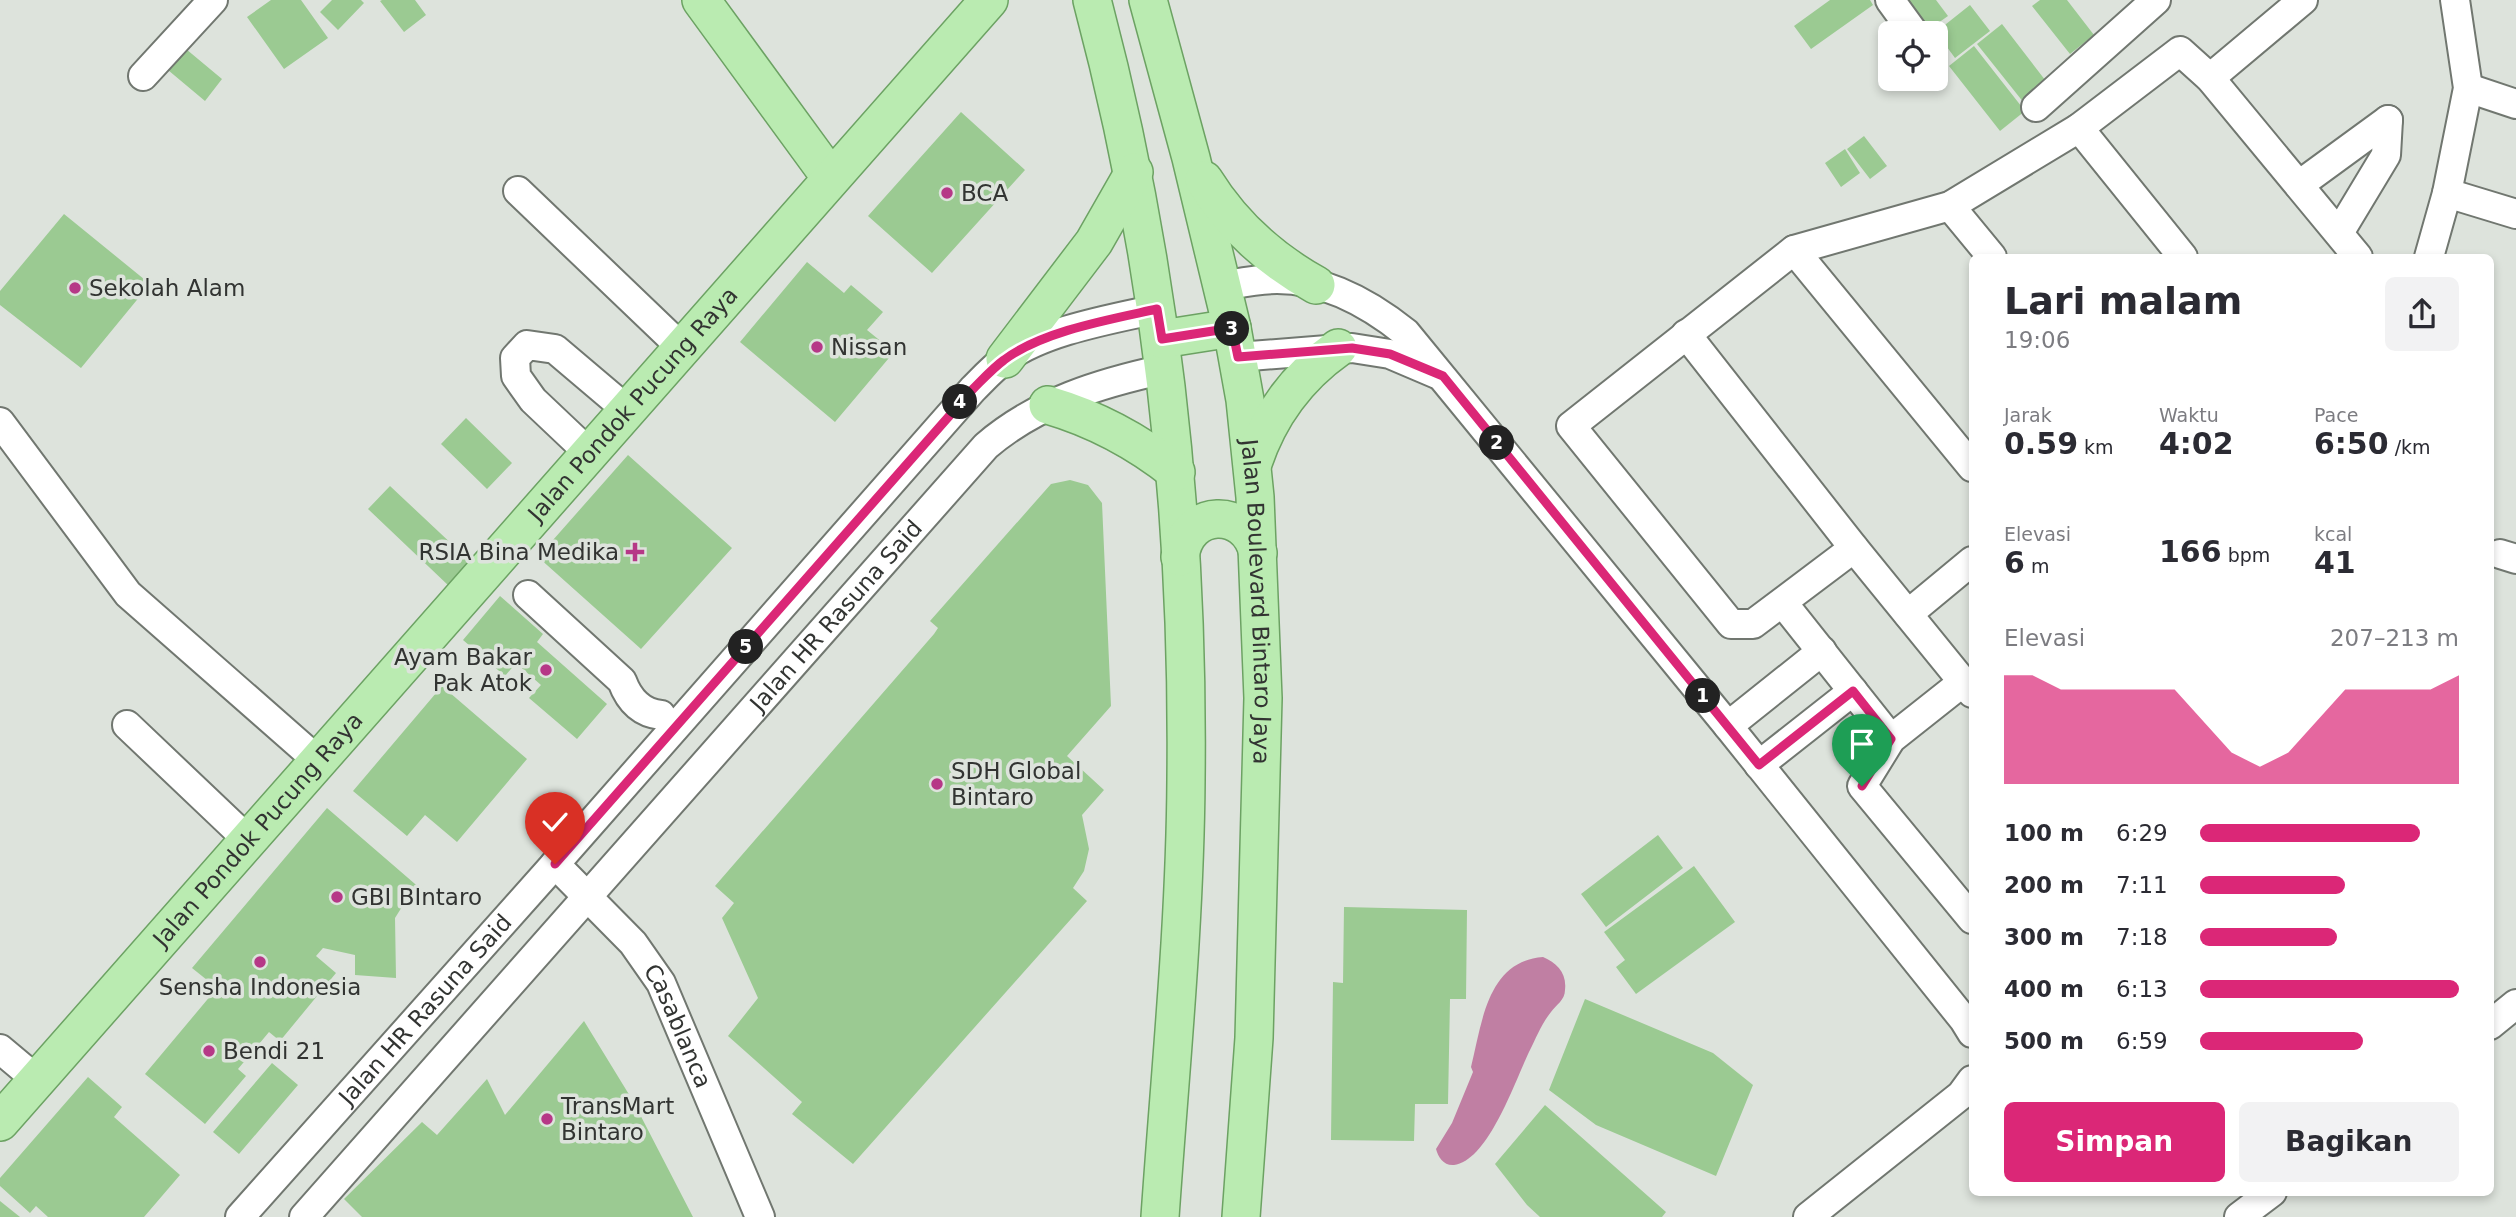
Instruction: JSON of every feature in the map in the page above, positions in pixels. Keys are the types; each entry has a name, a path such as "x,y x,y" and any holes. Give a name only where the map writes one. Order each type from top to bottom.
{"main road":[{"path":"701,0 831,178"},
{"name":"Jalan Pondok Pucung Raya","path":"0,1122 989,0"},
{"path":"1092,0 1134,172 1161,339 1176,472 1186,693 1186,797 1160,1217"},
{"name":"Jalan Boulevard Bintaro Jaya","path":"1148,0 1223,286 1235,343 1252,466 1263,698 1254,1038 1241,1217"},
{"path":"1115,87 1132,102 1147,102 1160,94 1167,73"},
{"path":"1191,158 1218,203 1254,242 1283,266 1316,285"},
{"path":"1005,359 1089,250 1113,213 1134,172"},
{"path":"1161,339 1235,343"},
{"path":"1252,466 1266,430 1284,400 1303,376 1338,348"},
{"path":"1048,405 1118,432 1176,472"},
{"path":"1180,557 1181,548 1190,532 1213,519 1231,520 1239,524 1252,536 1258,553"}],"street":[{"path":"143,76 213,0"},
{"path":"1890,0 1905,21"},
{"path":"2036,107 2156,0"},
{"path":"2210,78 2303,0"},
{"path":"2431,254 2447,193 2468,88 2455,0"},
{"path":"1854,548 1753,624 1731,624 1571,425 1794,250 1950,206 2079,128 2180,51 2210,78 2356,254"},
{"path":"2468,88 2516,104"},
{"path":"2299,185 2388,120 2386,155 2339,233"},
{"path":"2079,128 2181,254"},
{"path":"518,191 682,348"},
{"path":"2447,193 2516,214"},
{"path":"1950,206 1990,254"},
{"path":"1794,250 1969,463"},
{"path":"1223,286 1277,279 1316,285 1353,298 1406,333 1728,726 1969,1028"},
{"name":"Jalan HR Rasuna Said","path":"240,1217 555,864 668,721 811,573 957,405 1005,359 1048,338 1108,320 1161,339 1118,381 1048,405 1017,421 986,446 304,1217"},
{"path":"1686,334 1968,688 1891,739 1862,786 1969,915"},
{"path":"1235,343 1360,348 1390,354 1443,376"},
{"path":"589,453 533,400 516,376 515,359 527,345 555,349 627,410"},
{"path":"0,422 128,594 317,760"},
{"path":"1908,614 1969,563"},
{"path":"811,573 845,604"},
{"path":"528,595 622,681 635,684 656,702 668,721"},
{"path":"1783,603 1891,739"},
{"path":"1728,726 1822,651"},
{"path":"1759,765 1853,691"},
{"path":"127,725 248,840"},
{"name":"Casablanca","path":"555,864 633,943 661,983 760,1217"},
{"path":"2494,1022 2516,1004"},
{"path":"0,1049 37,1080"},
{"path":"1808,1217 1961,1095 1969,1084"},
{"path":"2239,1217 2267,1196"}],"shaded area":[{"path":"1543,957 1553,962 1563,974 1564,997 1542,1026 1490,1134 1467,1160 1454,1165 1447,1164 1436,1149 1452,1123 1473,1072 1471,1067 1490,997 1510,970 1524,961"}],"building":[{"path":"271,0 301,0 328,38 284,69 247,17"},
{"path":"332,0 361,0 364,3 338,30 320,12"},
{"path":"415,0 426,15 404,32 380,1"},
{"path":"1830,0 1870,0 1873,5 1811,49 1794,26"},
{"path":"1900,0 1936,0 1948,16 1941,21 1915,21"},
{"path":"2040,0 2067,0 2094,35 2070,54 2032,6"},
{"path":"1970,5 1990,31 1955,58 1948,48 1948,22"},
{"path":"2002,24 2052,89 2028,108 1977,44"},
{"path":"180,44 222,79 205,101 162,65"},
{"path":"1974,46 2025,111 2000,131 1949,66"},
{"name":"BCA","path":"961,112 1025,170 932,273 868,216"},
{"path":"1864,136 1887,166 1870,179 1847,149"},
{"path":"1845,149 1860,173 1841,187 1825,163"},
{"name":"Sekolah Alam","path":"64,214 150,284 81,368 0,305 0,291"},
{"name":"Nissan","path":"807,262 844,293 851,285 883,312 867,330 894,352 835,422 740,342"},
{"path":"466,418 512,463 487,489 441,444"},
{"name":"RSIA Bina Medika","path":"628,455 732,548 641,649 538,557"},
{"name":"SDH Global Bintaro","path":"1070,480 1088,485 1102,503 1111,706 1067,756 1104,790 1082,815 1089,849 1084,871 1073,888 1087,901 853,1164 792,1114 802,1102 728,1036 758,998 722,918 734,903 715,886 934,634 938,628 930,621 1051,484"},
{"path":"390,486 472,563 450,587 368,509"},
{"name":"Ayam Bakar Pak Atok","path":"500,596 543,634 537,642 607,704 577,739 529,698 541,685 516,663 505,676 463,640"},
{"path":"442,686 527,759 457,842 425,815 407,836 353,791"},
{"path":"327,808 422,890 405,902 395,918 396,978 355,975 355,955 323,948 316,956 336,973 280,1041 269,1032 238,1069 246,1076 205,1124 145,1074 217,988 192,968"},
{"path":"1658,835 1683,868 1606,927 1581,894"},
{"path":"1694,866 1735,922 1636,994 1616,967 1625,960 1604,932"},
{"path":"1344,907 1467,910 1466,999 1450,999 1448,1104 1415,1104 1414,1141 1331,1140 1333,982 1343,983"},
{"path":"1585,999 1713,1053 1753,1085 1716,1176 1596,1125 1549,1090"},
{"name":"TransMart Bintaro","path":"584,1021 633,1101 693,1217 362,1217 344,1199 422,1122 437,1135 487,1079 505,1115"},
{"path":"272,1063 298,1085 239,1154 213,1132"},
{"path":"88,1077 122,1107 114,1117 180,1175 144,1217 48,1217 36,1206 30,1213 0,1186 0,1178"},
{"path":"1545,1105 1666,1212 1662,1217 1540,1217 1527,1205 1495,1164"},
{"path":"0,1201 20,1217 0,1217"}],"place":[{"name":"BCA","path":"947,193"},
{"name":"Sekolah Alam","path":"75,288"},
{"name":"Nissan","path":"817,347"},
{"name":"RSIA Bina Medika","path":"635,552"},
{"name":"Ayam Bakar Pak Atok","path":"546,670"},
{"name":"SDH Global Bintaro","path":"937,784"},
{"name":"GBI BIntaro","path":"337,897"},
{"name":"Sensha Indonesia","path":"260,962"},
{"name":"Bendi 21","path":"209,1051"},
{"name":"TransMart Bintaro","path":"547,1119"}],"route":[{"path":"555,864 957,405 1005,359 1048,338 1157,309 1162,339 1232,328 1238,357 1309,349 1368,349 1410,361 1443,376 1759,765 1853,691 1891,739 1862,786"}]}
